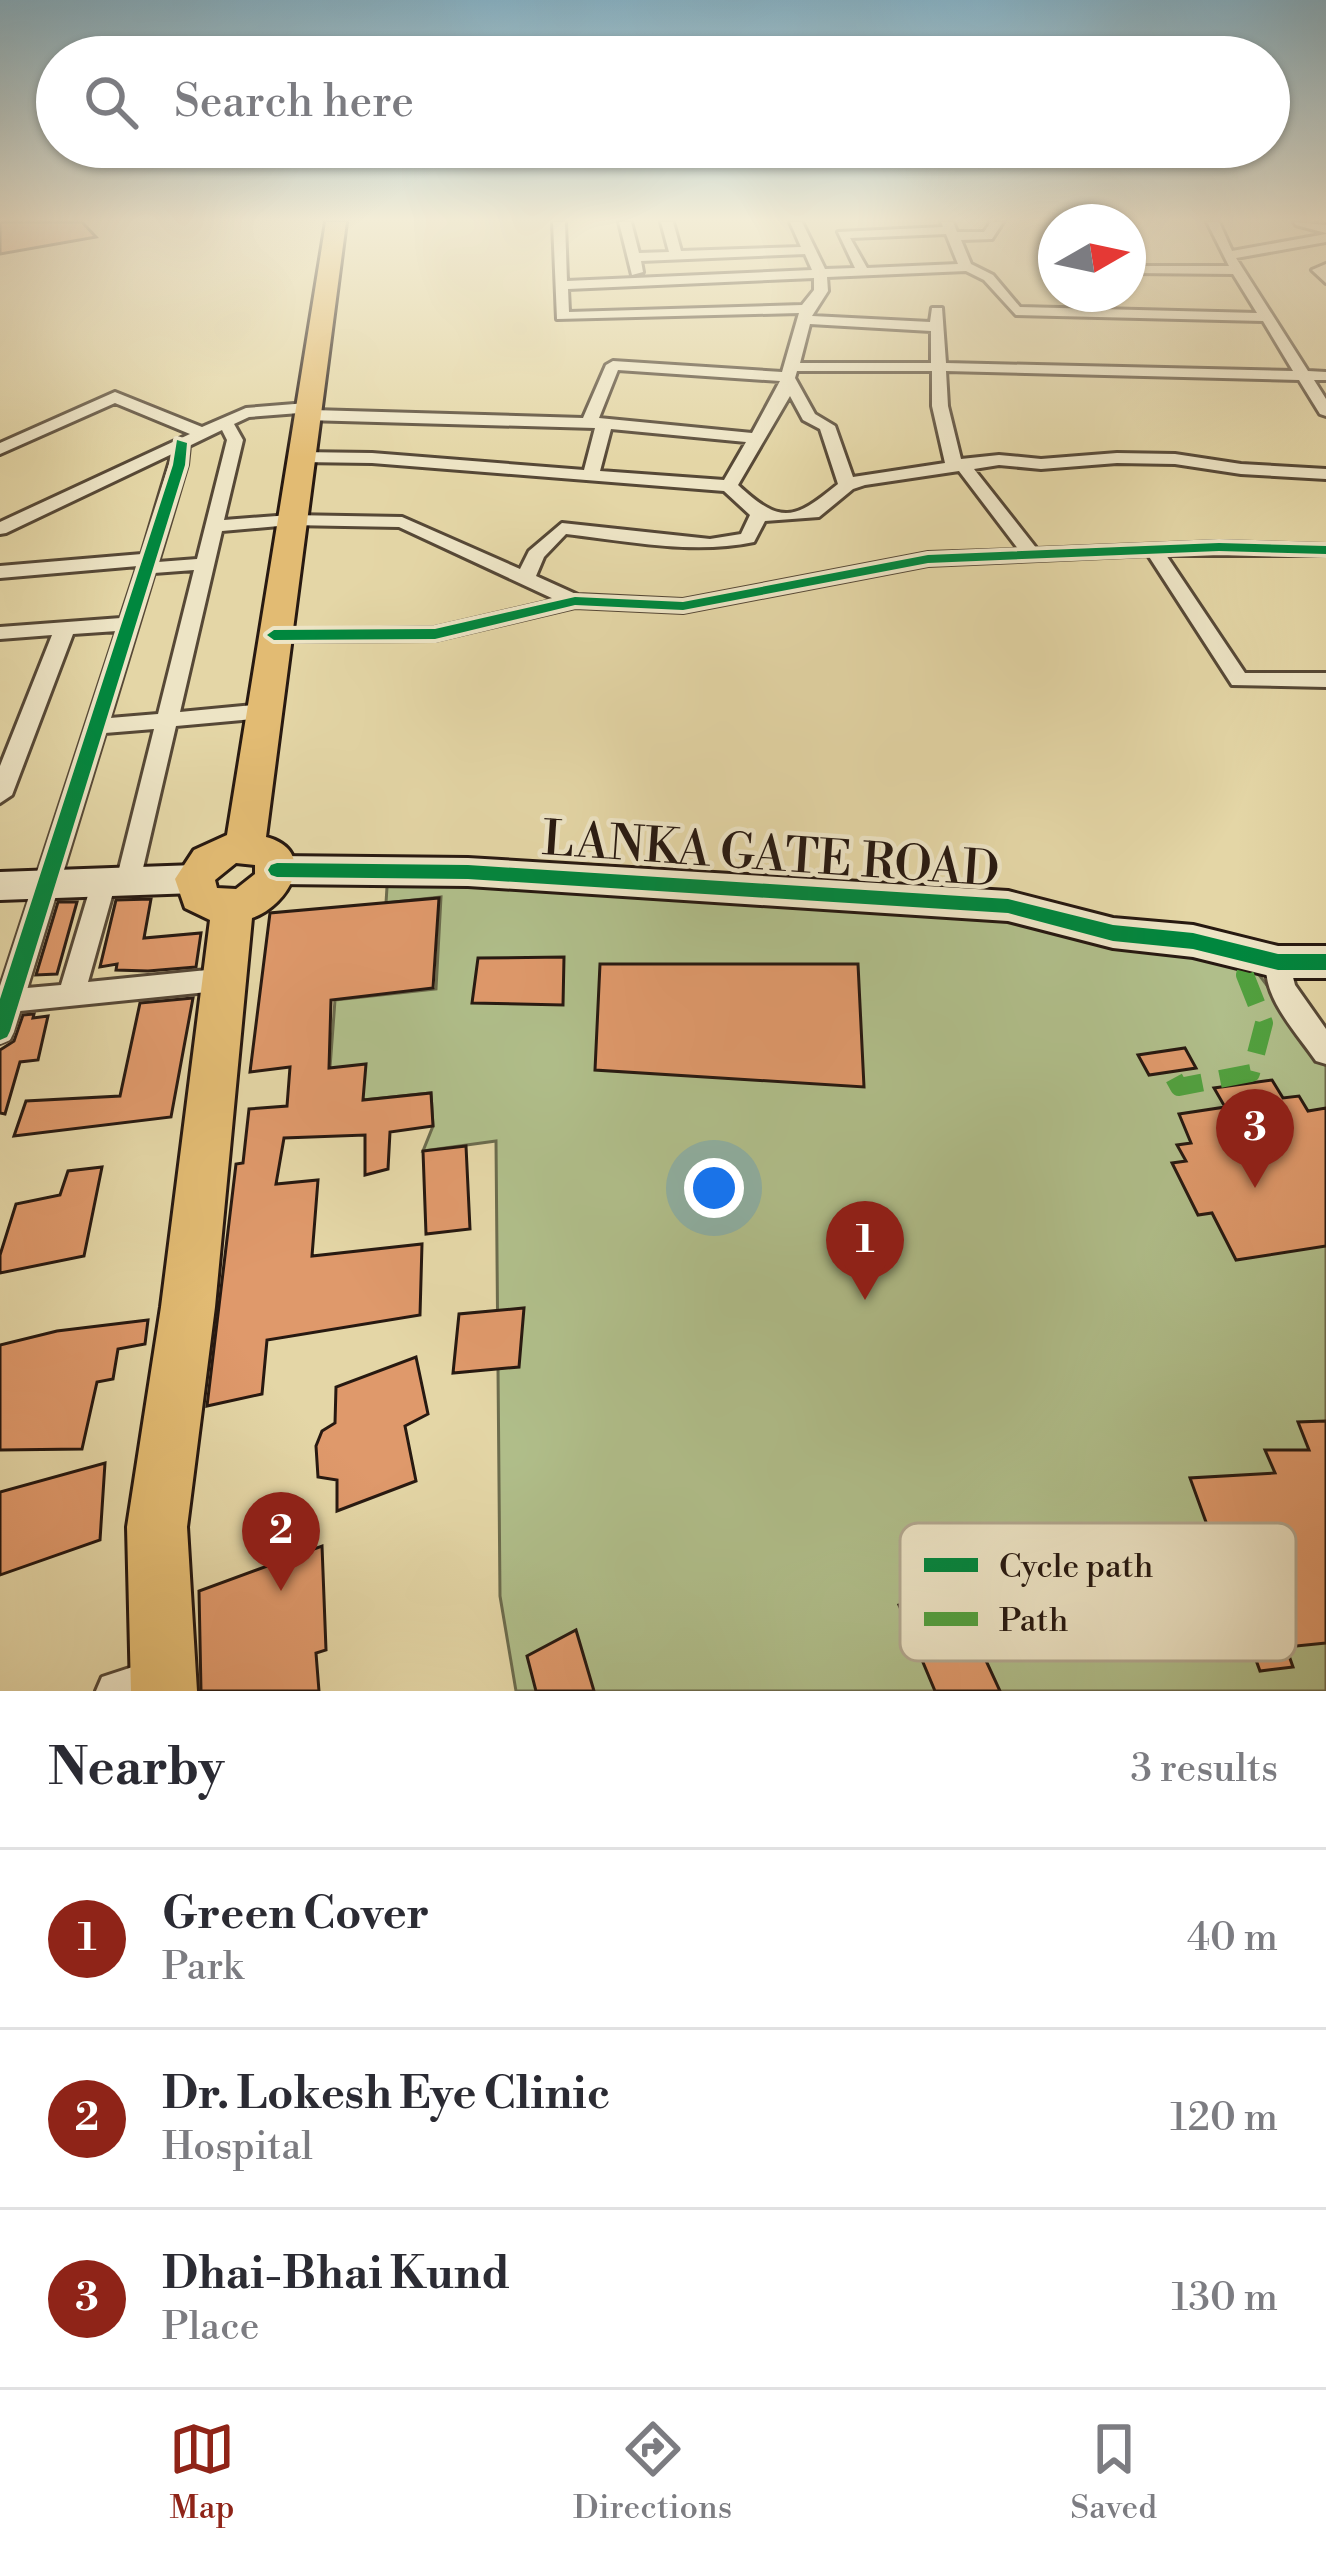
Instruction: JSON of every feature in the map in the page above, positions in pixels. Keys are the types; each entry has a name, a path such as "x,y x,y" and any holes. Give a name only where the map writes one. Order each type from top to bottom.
{"main road":[{"path":"214,893 259,898 275,880 261,858 263,711 323,301"},
{"path":"148,1686 158,1527 227,979 208,860 261,858"}],"street":[{"path":"562,301 562,316 726,305 937,319 940,406 958,465 1033,556"},
{"path":"643,301 644,308"},
{"path":"725,301 726,305"},
{"path":"729,486 784,392 812,301"},
{"path":"1006,301 1016,311 1063,301"},
{"path":"1201,301 1265,317"},
{"path":"1256,301 1326,411"},
{"path":"591,475 596,423 613,364 788,372 937,369 1326,376"},
{"path":"788,372 809,417 827,426 847,484"},
{"path":"4,443 115,397 202,433"},
{"path":"0,530 226,422 263,410 596,423 759,439"},
{"path":"71,996 116,882 165,720 235,440 226,422"},
{"path":"0,1030 4,1002 179,465 181,443"},
{"path":"299,457 729,486 759,514 773,518 813,512 847,484 958,465 1175,459 1241,470 1326,474"},
{"path":"526,580 535,555 562,529 710,544 748,538 759,514"},
{"path":"214,526 290,520 402,522 575,602"},
{"path":"1154,550 1239,680 1319,680 1326,700"},
{"path":"274,635 435,634 575,602 683,606 900,562 1154,550 1326,550"},
{"path":"0,572 204,564"},
{"path":"0,633 128,624"},
{"path":"0,795 65,628"},
{"path":"95,727 263,711"},
{"name":"LANKA GATE ROAD","path":"261,858 1008,906 1114,933 1193,941 1278,962 1326,962"},
{"path":"0,886 116,882 214,893"},
{"path":"1278,962 1282,988 1326,1052"},
{"path":"4,1002 227,979"}],"green space":[{"path":"388,871 1008,906 1254,968 1326,1064 1326,1691 516,1691 500,1596 496,1141 423,1151 433,1126 431,1093 363,1100 330,1068 335,1000 436,989 441,897 386,903"}],"building":[{"path":"439,898 433,988 331,1000 329,1068 366,1064 363,1100 431,1093 433,1126 390,1132 388,1169 365,1175 365,1135 284,1138 276,1184 318,1180 312,1256 422,1244 420,1315 267,1340 262,1394 207,1406 236,1164 243,1163 249,1109 287,1106 290,1067 250,1072 270,913"},
{"path":"151,899 144,938 201,933 196,967 148,971 116,970 117,964 100,967 116,900"},
{"path":"58,902 77,902 57,974 36,975"},
{"path":"564,957 563,1005 472,1003 478,958"},
{"path":"600,964 858,964 864,1087 595,1070"},
{"path":"193,998 171,1117 14,1136 26,1101 120,1096 140,1003"},
{"path":"34,1014 33,1018 48,1016 38,1060 20,1062 5,1114 0,1113 0,1050 14,1041 23,1015"},
{"path":"1185,1048 1196,1068 1149,1075 1138,1055"},
{"path":"1272,1080 1283,1098 1299,1096 1308,1111 1326,1108 1326,1246 1236,1260 1212,1213 1198,1215 1172,1163 1186,1161 1177,1145 1191,1143 1179,1114 1225,1107 1214,1088"},
{"path":"466,1146 470,1229 426,1234 423,1151"},
{"path":"102,1167 84,1256 0,1273 0,1255 16,1204 60,1195 68,1171"},
{"path":"524,1308 519,1367 453,1373 459,1314"},
{"path":"148,1320 145,1344 118,1349 113,1379 97,1382 82,1449 0,1450 0,1345 57,1331"},
{"path":"416,1357 428,1414 405,1426 416,1481 337,1511 337,1480 318,1477 316,1446 322,1431 335,1423 336,1387"},
{"path":"1326,1421 1326,1643 1296,1646 1296,1523 1206,1523 1190,1478 1275,1473 1265,1450 1309,1450 1298,1422"},
{"path":"105,1463 100,1540 0,1575 0,1492"},
{"path":"322,1546 326,1650 316,1653 319,1691 201,1691 199,1591"},
{"path":"576,1630 594,1691 536,1691 527,1656"},
{"path":"922,1661 986,1661 1000,1691 935,1691"},
{"path":"1256,1661 1291,1661 1293,1667 1260,1671"}],"marked path":[{"path":"1174,1078 1179,1087 1251,1073 1264,1023 1245,975 1250,955"}],"cycle path":[{"path":"0,1031 179,465 181,443"},
{"path":"274,635 435,634 575,601 683,606 928,559 1219,547 1326,550"},
{"path":"277,870 468,872 1008,906 1113,933 1193,941 1278,962 1326,962"}],"place":[{"name":"Dhai-Bhai Kund","path":"1255,1188"},
{"name":"Green Cover","path":"865,1300"},
{"name":"Dr. Lokesh Eye Clinic","path":"281,1591"}]}
